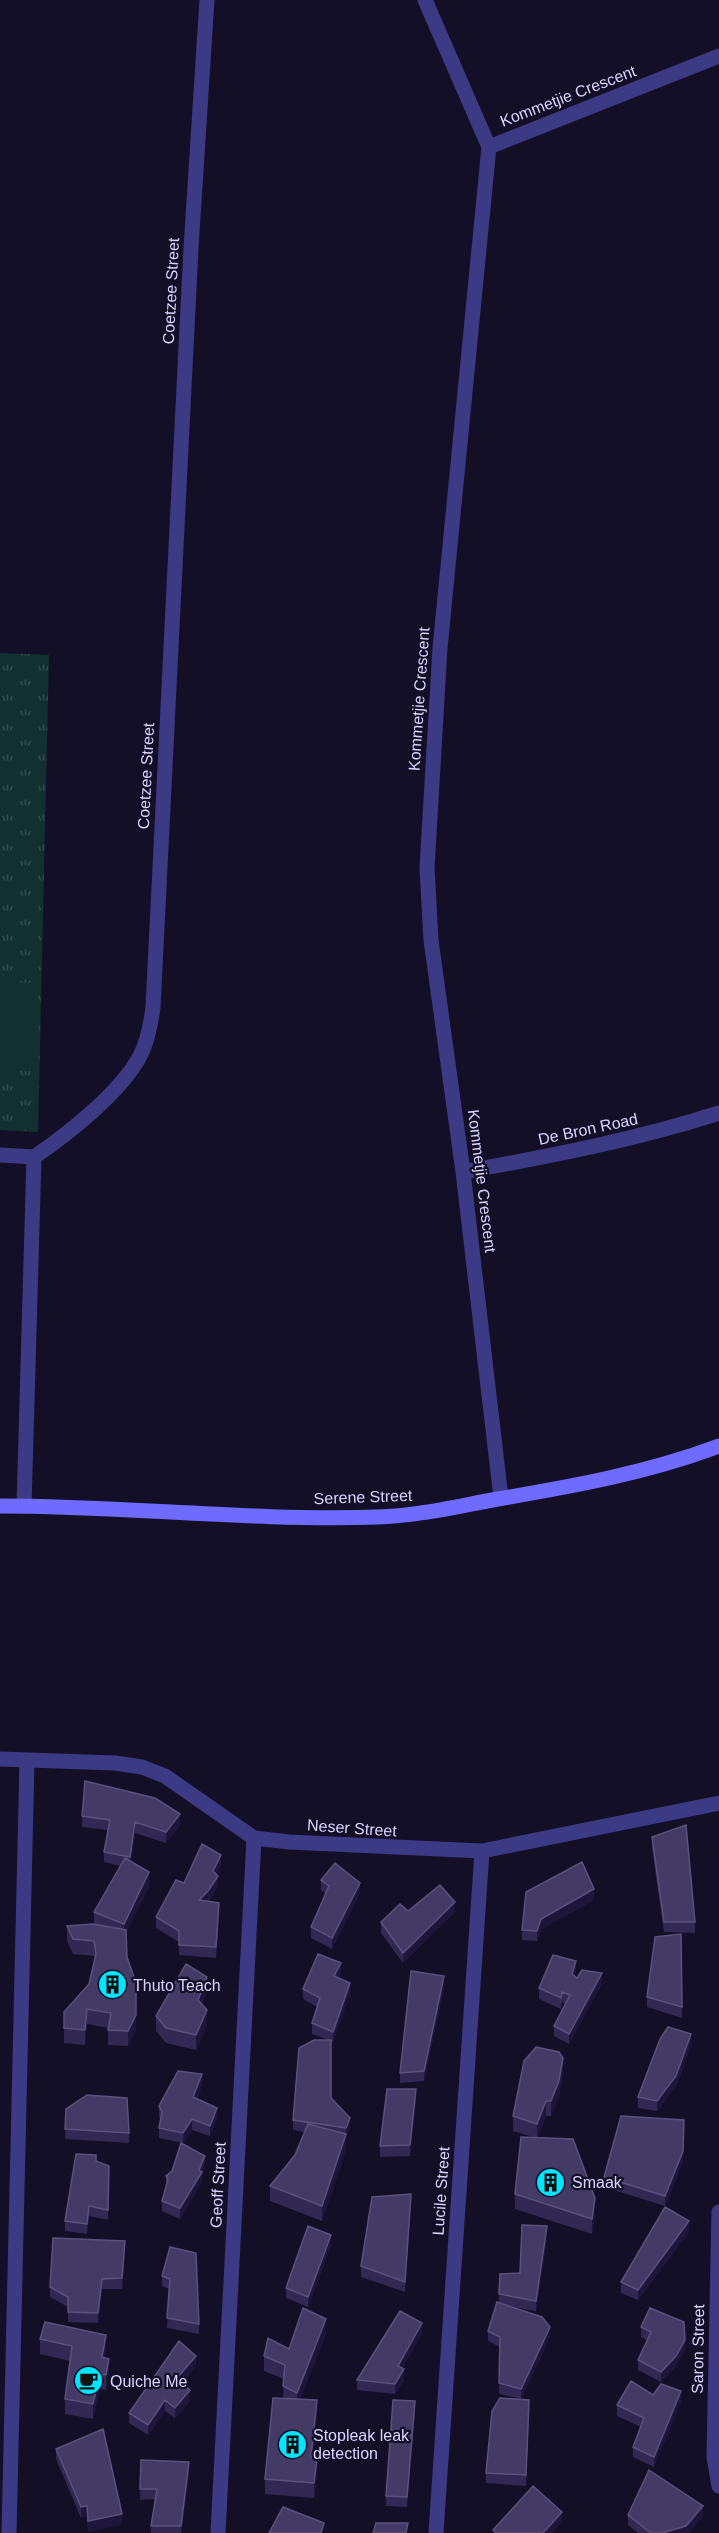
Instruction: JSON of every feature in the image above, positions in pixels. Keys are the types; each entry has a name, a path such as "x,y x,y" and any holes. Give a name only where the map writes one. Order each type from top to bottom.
{"street":[{"name":"Coetzee Street","path":"34,1156 72,1129 133,1068 142,1054 153,1007 189,284 207,0"},
{"path":"425,0 489,147"},
{"name":"Kommetjie Crescent","path":"501,1498 463,1172 432,940 428,838 440,648 489,147 719,57"},
{"name":"De Bron Road","path":"463,1172 590,1148 683,1125 719,1113"},
{"path":"0,1155 34,1156 24,1506"},
{"name":"Serene Street","path":"0,1506 352,1517 411,1514 634,1474 719,1446"},
{"path":"0,1759 115,1763 142,1767 165,1776 254,1838"},
{"path":"9,2533 27,1760"},
{"name":"Neser Street","path":"254,1838 412,1849 482,1851 719,1803"},
{"name":"Geoff Street","path":"218,2533 254,1838"},
{"name":"Lucile Street","path":"436,2533 482,1851"},
{"name":"Saron Street","path":"719,2212 714,2457 719,2486"}],"green space":[{"path":"0,653 49,655 38,1132 0,1130"},
{"path":"0,982 34,983 31,1071 0,1070"}],"building":[{"path":"85,1781 155,1798 180,1814 166,1832 135,1822 130,1857 104,1852 110,1820 82,1816"},
{"path":"686,1825 695,1922 664,1922 652,1837"},
{"path":"202,1844 221,1855 213,1871 218,1876 199,1900 219,1903 216,1947 179,1945 179,1931 156,1917 176,1880 184,1883"},
{"path":"125,1858 149,1872 124,1924 94,1912"},
{"path":"582,1862 594,1889 541,1919 537,1931 522,1930 526,1892"},
{"path":"335,1863 360,1883 332,1938 311,1927 329,1886 321,1880"},
{"path":"440,1885 455,1902 403,1953 381,1922 400,1904 408,1911"},
{"name":"Thuto Teach","path":"93,1924 126,1930 127,1957 136,1983 136,2015 128,2031 108,2030 111,2013 87,2009 85,2030 64,2028 64,2012 89,1984 96,1954 94,1941 73,1939 67,1926"},
{"path":"681,1934 682,2007 647,1997 655,1937"},
{"path":"318,1954 341,1963 334,1976 350,1983 333,2032 312,2023 320,1998 303,1989"},
{"path":"553,1955 576,1961 572,1974 577,1978 582,1970 602,1973 569,2034 554,2026 570,1995 562,1992 561,1998 539,1988"},
{"path":"186,1964 207,1977 198,2000 207,2010 196,2035 166,2028 156,2016"},
{"path":"411,1971 444,1976 424,2071 400,2073"},
{"path":"668,2027 691,2034 676,2076 657,2101 638,2097 660,2039"},
{"path":"314,2040 331,2040 331,2098 350,2118 346,2128 293,2120 299,2048"},
{"path":"536,2047 559,2052 563,2058 559,2081 551,2101 546,2101 537,2124 513,2116 524,2061"},
{"path":"178,2071 202,2074 193,2097 217,2108 210,2126 192,2119 183,2133 159,2128 162,2112 159,2106"},
{"path":"387,2089 416,2089 410,2145 380,2146"},
{"path":"87,2095 127,2098 129,2133 65,2129 66,2109"},
{"path":"621,2116 684,2120 683,2151 665,2196 604,2177"},
{"path":"308,2124 346,2134 322,2206 270,2186 295,2155"},
{"name":"Smaak","path":"521,2137 573,2139 595,2198 592,2219 515,2194"},
{"path":"181,2143 205,2156 199,2170 202,2172 180,2208 162,2201 168,2179 166,2176 172,2171"},
{"path":"76,2154 96,2155 96,2161 109,2166 108,2210 89,2206 87,2224 65,2221"},
{"path":"411,2194 405,2282 361,2266 372,2197"},
{"path":"665,2207 689,2221 638,2290 621,2282"},
{"path":"522,2225 547,2226 536,2301 499,2294 500,2274 520,2273"},
{"path":"308,2226 331,2235 308,2297 286,2288"},
{"path":"53,2238 125,2241 122,2278 102,2279 98,2313 68,2312 68,2297 50,2287"},
{"path":"170,2247 196,2253 199,2324 167,2318 170,2279 162,2276"},
{"path":"497,2302 542,2317 550,2327 521,2389 499,2383 500,2337 488,2331"},
{"path":"303,2308 326,2319 297,2393 283,2386 285,2365 264,2356 268,2338 289,2349"},
{"path":"650,2308 684,2322 685,2340 676,2356 661,2372 638,2360 651,2332 641,2327"},
{"path":"400,2311 422,2323 398,2366 404,2369 395,2384 357,2380"},
{"name":"Quiche Me","path":"45,2322 106,2335 102,2357 109,2359 106,2375 100,2374 93,2404 65,2399 72,2346 40,2339"},
{"path":"179,2341 196,2356 177,2378 190,2390 175,2408 165,2400 148,2425 129,2413"},
{"path":"631,2381 653,2395 661,2384 681,2391 654,2457 633,2447 644,2418 617,2405"},
{"name":"Stopleak leak detection","path":"273,2398 317,2400 311,2457 317,2459 314,2483 265,2479"},
{"path":"500,2398 529,2400 526,2475 486,2473 492,2411"},
{"path":"393,2400 415,2401 407,2497 386,2496"},
{"path":"103,2429 122,2514 88,2521 87,2506 81,2507 56,2449"},
{"path":"141,2460 189,2462 181,2526 151,2526 157,2489 140,2489"},
{"path":"649,2470 703,2506 686,2526 662,2533 651,2533 628,2515"},
{"path":"533,2486 562,2512 543,2533 496,2533 493,2530"},
{"path":"283,2507 324,2523 321,2533 269,2533"},
{"path":"376,2523 408,2523 406,2533 373,2533"}],"place":[{"name":"Thuto Teach","path":"112,1985"},
{"name":"Smaak","path":"551,2182"},
{"name":"Quiche Me","path":"89,2381"},
{"name":"Stopleak leak detection","path":"292,2444"}]}
